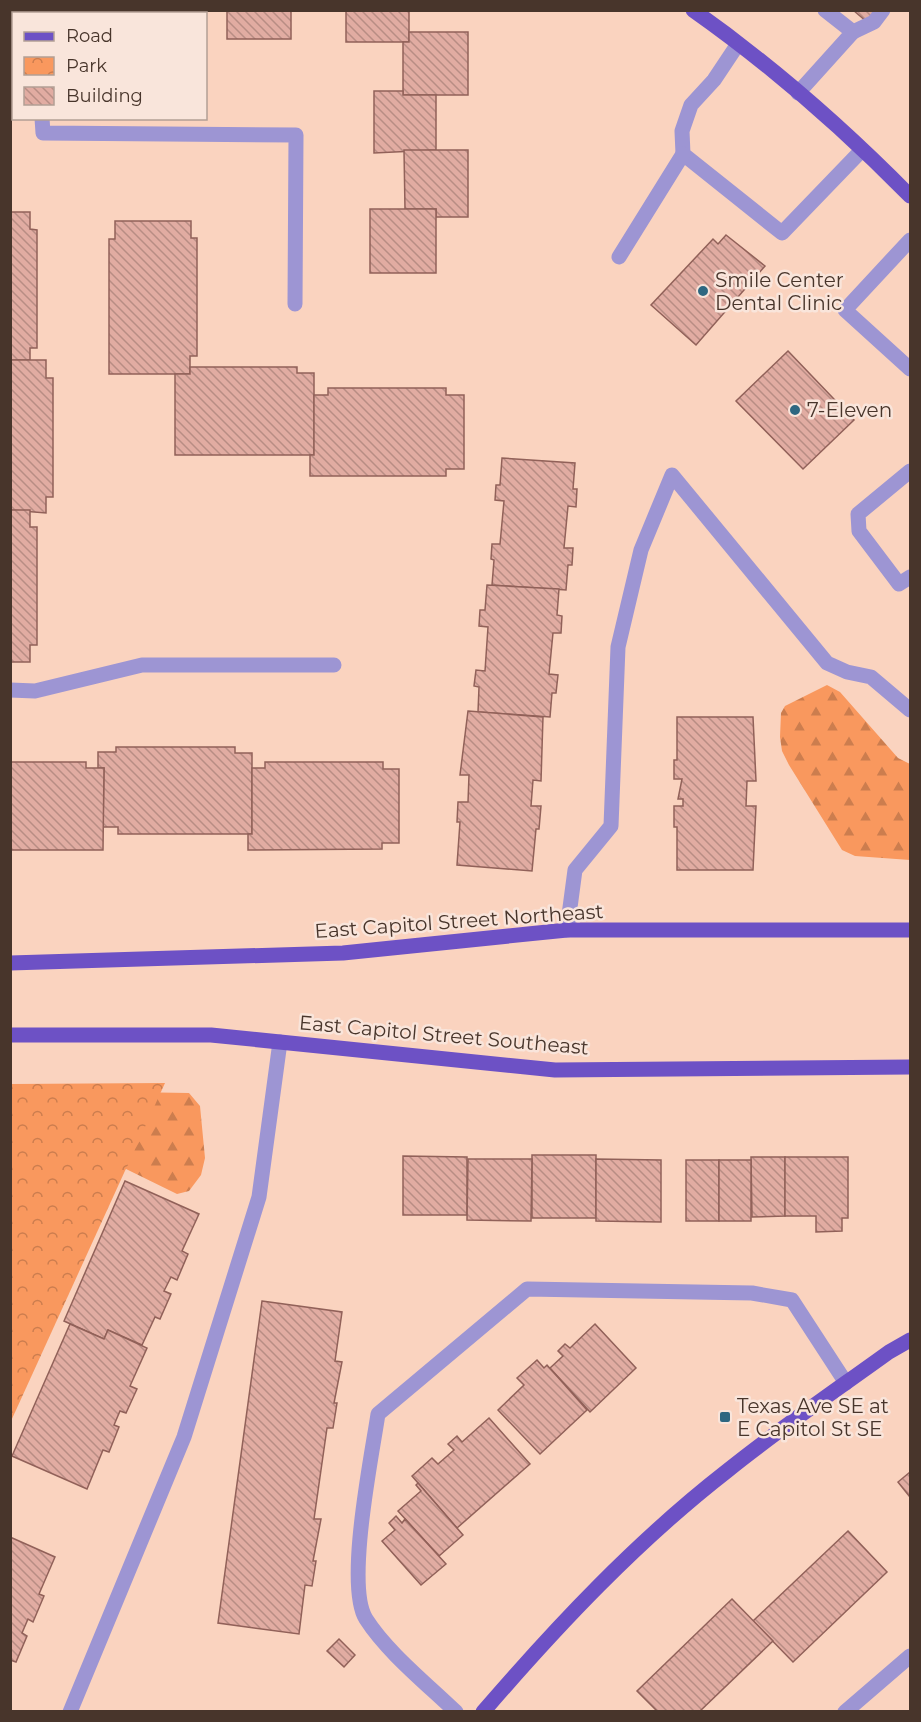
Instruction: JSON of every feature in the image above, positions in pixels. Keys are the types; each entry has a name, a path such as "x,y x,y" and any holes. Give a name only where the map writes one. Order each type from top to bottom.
{"main road":[{"path":"698,12 798,93 910,196"},
{"name":"East Capitol Street Northeast","path":"10,963 343,953 567,930 910,930"},
{"name":"East Capitol Street Southeast","path":"10,1035 211,1035 555,1070 910,1067"},
{"path":"889,1352 910,1329"},
{"path":"483,1712 580,1605 641,1546 726,1471 889,1352 910,1340"}],"lane":[{"path":"825,10 853,32"},
{"path":"798,93 853,32 874,22 883,10"},
{"path":"619,257 683,154 682,131 691,105 714,80 738,45"},
{"path":"42,120 43,133 297,135 295,304"},
{"path":"683,154 782,234 862,150"},
{"path":"910,240 845,310 910,369"},
{"path":"910,471 858,514 859,531 899,584 910,577"},
{"path":"567,930 575,870 611,826 618,647 641,550 672,475 827,663 847,672 871,677 910,710"},
{"path":"10,690 35,690 142,665 334,665"},
{"path":"70,1712 183,1437 198,1391 258,1197 280,1042"},
{"path":"456,1712 395,1652 365,1617 358,1583 362,1527 378,1414 527,1288 752,1293 792,1300 846,1383"},
{"path":"845,1712 910,1656"}],"green space":[{"path":"827,685 840,692 898,758 910,764 910,860 855,856 842,850 782,751 781,713 785,706"},
{"path":"165,1083 11,1421 11,1084"},
{"path":"11,1090 189,1093 200,1106 205,1158 201,1175 189,1191 177,1194 126,1169 114,1173"}],"building":[{"path":"109,10 172,10 172,12 109,12"},
{"path":"227,10 291,10 291,39 227,39"},
{"path":"346,10 409,10 409,42 346,42"},
{"path":"853,10 876,10 867,22"},
{"path":"409,32 468,32 468,95 403,95 403,42 409,42"},
{"path":"374,91 403,91 403,95 436,95 436,150 374,153"},
{"path":"404,150 468,150 468,217 436,217 436,209 405,209"},
{"path":"370,209 436,209 436,273 370,273"},
{"path":"10,212 30,212 30,229 37,230 37,348 30,348 30,360 10,360"},
{"path":"115,221 191,221 191,238 197,238 197,356 190,356 190,374 109,374 109,239 115,239"},
{"name":"Smile Center Dental Clinic","path":"726,235 765,266 696,345 651,305 713,239 718,244"},
{"name":"7-Eleven","path":"788,351 854,420 803,469 736,401"},
{"path":"10,360 46,360 46,378 53,378 53,497 46,497 46,513 10,510"},
{"path":"190,367 297,367 297,373 314,373 314,455 175,455 175,374 190,374"},
{"path":"328,388 446,388 446,395 464,395 464,469 446,469 446,476 310,476 310,455 314,455 314,395 328,395"},
{"path":"502,458 575,463 573,489 577,489 576,507 568,506 564,548 573,548 572,565 568,565 566,590 492,585 494,560 491,559 492,544 500,544 504,501 495,500 496,485 500,485"},
{"path":"10,510 30,510 30,527 37,527 37,645 30,645 30,662 10,662"},
{"path":"487,585 559,589 557,615 562,616 561,633 553,633 549,674 558,675 556,693 552,693 550,717 478,712 479,687 474,686 476,670 485,671 488,627 479,626 480,610 485,610"},
{"path":"468,711 543,717 541,781 533,780 531,806 541,806 532,871 457,865 460,822 457,822 458,802 468,802 469,775 460,775"},
{"path":"677,717 753,717 756,781 747,781 746,806 756,806 753,870 677,870 677,827 674,827 674,806 683,806 683,799 678,799 682,779 674,779 674,760 677,760"},
{"path":"116,747 235,747 235,753 252,753 252,834 118,834 118,827 103,827 104,768 98,768 98,752 116,752"},
{"path":"10,762 86,762 86,768 104,768 103,850 10,850"},
{"path":"265,762 383,762 383,769 399,769 399,843 382,843 382,849 248,850 248,834 252,834 252,768 265,768"},
{"path":"532,1155 596,1155 596,1218 532,1218"},
{"path":"403,1156 467,1157 467,1215 403,1215"},
{"path":"751,1157 785,1157 785,1216 752,1217"},
{"path":"785,1157 848,1157 848,1218 842,1218 842,1231 816,1232 816,1216 785,1216"},
{"path":"468,1159 532,1159 531,1221 467,1220"},
{"path":"596,1159 661,1160 661,1222 596,1221"},
{"path":"686,1160 719,1160 719,1221 686,1221"},
{"path":"719,1160 751,1160 751,1221 719,1221"},
{"path":"125,1181 199,1214 182,1251 188,1254 177,1280 171,1277 164,1291 171,1294 160,1319 155,1317 142,1345 108,1330 104,1339 64,1321"},
{"path":"262,1301 342,1312 335,1361 342,1362 334,1403 337,1403 333,1428 327,1428 314,1519 321,1519 313,1561 316,1561 312,1586 305,1585 299,1634 218,1623"},
{"path":"70,1324 104,1339 108,1330 147,1348 130,1386 137,1389 126,1413 120,1411 114,1425 119,1427 109,1452 103,1450 87,1489 12,1456"},
{"path":"595,1324 636,1368 590,1412 550,1368 563,1356 558,1351 565,1344 570,1348"},
{"path":"537,1360 544,1368 547,1365 587,1410 540,1454 498,1410 524,1385 517,1378"},
{"path":"489,1418 530,1464 457,1528 412,1476 432,1458 438,1464 454,1450 448,1444 457,1436 462,1442"},
{"path":"910,1472 910,1497 898,1482"},
{"path":"418,1483 463,1535 439,1556 398,1511 421,1491 416,1485"},
{"path":"396,1516 402,1523 405,1519 446,1564 421,1585 382,1541 395,1530 389,1523"},
{"path":"848,1531 887,1572 793,1662 753,1621"},
{"path":"10,1537 55,1557 39,1594 44,1596 33,1622 28,1619 22,1633 27,1636 16,1662 10,1660"},
{"path":"732,1599 773,1641 699,1712 658,1712 637,1691"},
{"path":"339,1639 355,1655 344,1667 327,1651"}],"place":[{"name":"Smile Center Dental Clinic","path":"703,291"},
{"name":"7-Eleven","path":"795,410"},
{"name":"Texas Ave SE at E Capitol St SE","path":"725,1417"}]}
